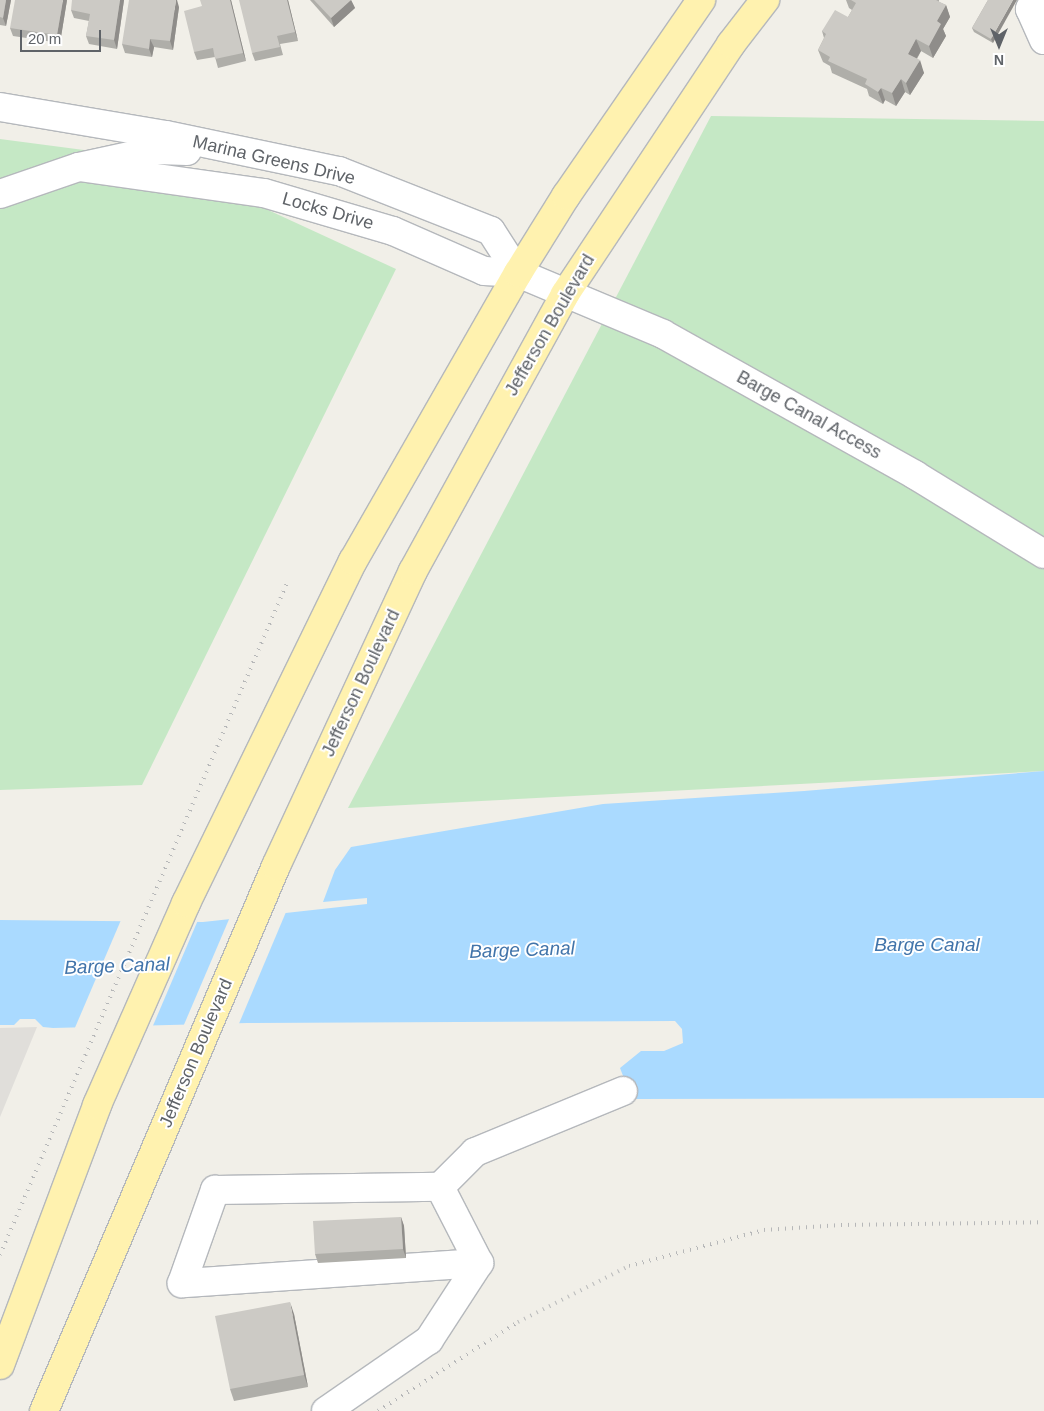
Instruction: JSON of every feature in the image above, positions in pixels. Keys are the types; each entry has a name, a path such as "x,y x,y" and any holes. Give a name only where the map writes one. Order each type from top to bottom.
{"main road":[{"path":"3,1350 97,1105 186,903 353,561 518,273 566,196 701,0"},
{"name":"Jefferson Boulevard","path":"44,1411 276,866 414,571 565,294 726,52 764,0"}],"street":[{"path":"1034,0 1030,9 1044,40"},
{"name":"Marina Greens Drive","path":"0,107 249,152 338,171 490,230 518,273"},
{"name":"Locks Drive","path":"0,194 79,167 157,150 249,152"},
{"name":"Locks Drive","path":"79,167 264,192 393,230 484,271 518,273 565,294"},
{"name":"Barge Canal Access","path":"565,294 663,334 915,475 1044,554"},
{"path":"479,1263 182,1283 215,1190 440,1187 474,1152 623,1091"},
{"path":"440,1187 479,1263"},
{"path":"326,1411 429,1340 479,1263"}],"shaded area":[{"path":"37,1027 0,1117 0,1028"}],"green space":[{"path":"711,116 1044,121 1044,771 348,808"},
{"path":"0,139 160,160 396,269 142,785 0,790"}],"water":[{"name":"Barge Canal","path":"1044,771 1044,1098 632,1099 620,1068 641,1051 664,1051 683,1043 682,1029 675,1021 247,1023 53,1028 43,1027 35,1019 20,1019 14,1025 0,1025 0,920 203,922 367,904 367,898 323,902 335,870 351,847 603,804 804,791"}],"pier":[{"path":"286,912 238,1026 183,1027 230,917"},
{"path":"121,920 198,920 152,1028 74,1030"}],"building":[{"path":"0,0 6,0 3,18 0,17"},
{"path":"15,0 63,0 57,35 10,28"},
{"path":"72,0 120,0 114,40 86,36 90,14 71,10"},
{"path":"129,0 176,0 170,41 150,39 149,49 122,44"},
{"path":"200,0 230,0 243,53 215,59 213,48 194,52 184,11 202,6"},
{"path":"239,0 287,0 295,32 277,36 280,47 252,53"},
{"path":"314,0 351,0 331,18"},
{"path":"851,0 936,0 946,5 937,21 941,24 929,46 916,39 908,54 920,60 906,83 901,79 892,93 881,88 878,92 865,84 867,79 828,61 830,57 818,50 826,34 822,31 835,10 848,17 856,3"},
{"path":"988,0 1013,0 991,39 972,28"},
{"path":"401,1217 403,1249 315,1254 313,1221"},
{"path":"290,1302 304,1375 230,1389 215,1316"}],"railway":[{"path":"0,1255 287,583"},
{"path":"378,1411 518,1322 629,1266 764,1230 841,1225 1044,1222"}]}
